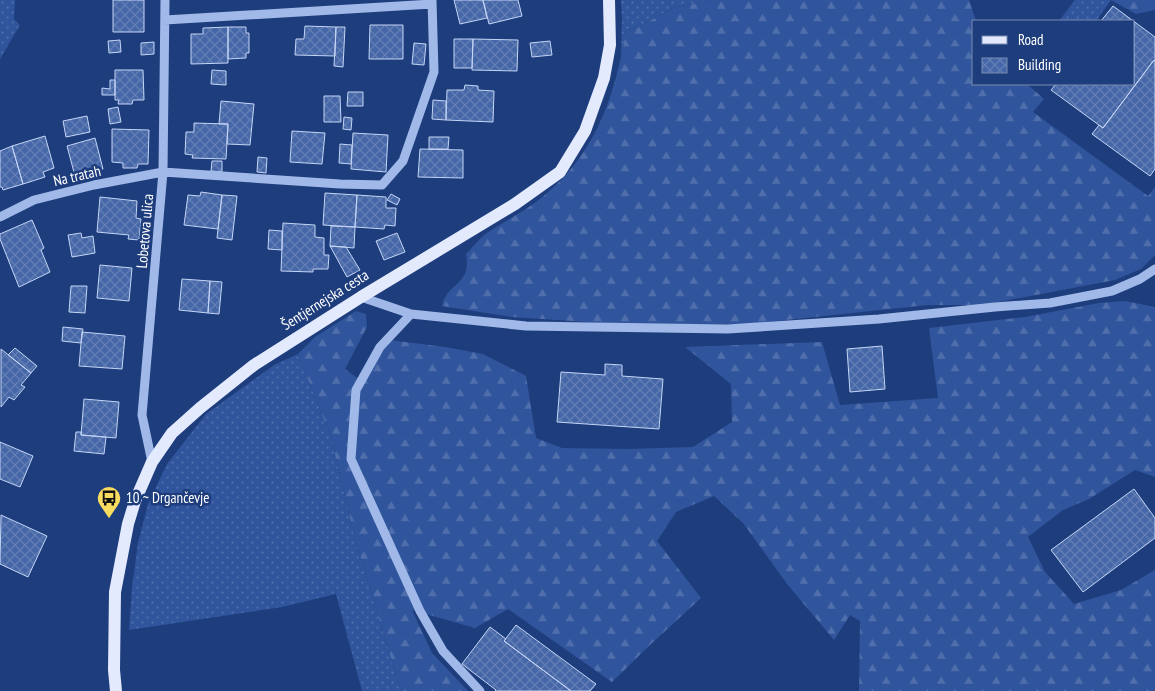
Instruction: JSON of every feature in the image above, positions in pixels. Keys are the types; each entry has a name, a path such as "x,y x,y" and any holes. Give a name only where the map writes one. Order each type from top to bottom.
{"main road":[{"name":"Šentjernejska cesta","path":"116,691 114,670 115,592 128,524 135,501 152,462 172,433 254,365 361,297 515,204 560,172 585,131 604,78 610,45 609,0"}],"street":[{"name":"Lobetova ulica","path":"152,462 142,415 164,172 165,0"},
{"path":"165,20 432,2"},
{"name":"Na tratah","path":"0,217 34,200 94,185 164,172 340,184 382,185 403,161 434,72 432,2"},
{"path":"361,297 411,314 526,326 645,329 747,328 879,320 994,307 1050,303 1112,291 1140,280 1155,269"},
{"path":"411,314 380,347 356,390 351,459 420,611 443,651 480,691"}],"green space":[{"path":"0,0 15,0 14,19 20,25 0,59"},
{"path":"621,0 714,0 675,7 642,25 626,30 621,59"},
{"path":"714,0 969,0 976,20 972,20 972,85 1028,85 1044,99 1033,112 1148,196 1155,187 1155,255 1141,269 1115,280 983,305 928,305 747,324 632,325 512,317 442,306 449,292 465,272 467,264 466,254 484,235 524,211 556,185 573,167 587,147 608,103 626,30 642,25 675,7"},
{"path":"1075,0 1111,0 1097,20 1060,20"},
{"path":"1111,0 1155,0 1155,10 1136,14"},
{"path":"1125,301 1155,307 1155,477 1135,470 1089,499 1063,510 1028,537 1045,572 1074,604 1121,590 1155,570 1155,691 859,691 860,621 850,615 834,640 787,584 743,523 714,496 676,512 657,541 701,598 612,682 508,609 475,628 412,610 432,653 468,691 401,691 355,539 331,437 298,354 315,337 356,311 366,314 367,327 345,369 363,382 390,340 483,354 526,376 536,438 562,448 628,449 693,447 732,422 731,384 685,347 822,342 840,405 938,398 929,328 1025,317 1099,303"},
{"path":"298,354 331,437 355,539 401,691 362,691 336,594 282,607 129,630 138,543 148,504 167,464 206,414 274,365"}],"building":[{"path":"113,0 144,0 144,32 113,32"},
{"path":"454,0 483,0 487,18 460,24"},
{"path":"483,0 518,0 522,16 489,24"},
{"path":"1113,6 1132,20 1102,20"},
{"path":"1135,23 1155,37 1155,61 1103,128 1051,90 1055,85 1135,85"},
{"path":"370,25 403,25 403,59 369,59"},
{"path":"305,26 336,27 335,56 295,55 296,39 304,39"},
{"path":"228,27 228,63 191,64 191,34 203,34 203,28"},
{"path":"228,27 246,27 246,33 249,33 249,53 246,53 246,58 228,59"},
{"path":"336,27 345,27 343,67 334,66"},
{"path":"454,39 473,39 472,68 454,68"},
{"path":"473,39 518,40 517,71 472,70"},
{"path":"120,40 121,52 109,53 108,41"},
{"path":"550,41 552,55 532,57 530,43"},
{"path":"154,42 154,54 141,55 141,43"},
{"path":"414,43 426,44 424,65 412,64"},
{"path":"1154,60 1155,169 1150,176 1092,134 1099,125 1103,128"},
{"path":"115,70 143,70 144,100 133,100 132,104 118,104 119,100 115,100"},
{"path":"212,70 226,71 226,85 211,84"},
{"path":"110,80 115,80 115,95 102,95 102,88 110,89"},
{"path":"465,85 478,86 478,90 494,91 493,122 446,120 447,90 464,90"},
{"path":"348,92 363,92 363,106 347,106"},
{"path":"324,96 340,96 341,122 324,122"},
{"path":"433,100 446,101 446,120 432,119"},
{"path":"221,101 254,104 250,145 227,144 228,124 219,124"},
{"path":"118,107 121,122 110,124 108,109"},
{"path":"87,116 90,132 66,137 63,121"},
{"path":"344,117 352,118 351,130 343,129"},
{"path":"194,123 228,124 226,159 192,158 193,155 185,154 186,132 194,132"},
{"path":"112,129 149,130 148,164 138,164 137,168 123,168 123,163 112,162"},
{"path":"292,131 325,133 322,164 290,162"},
{"path":"353,133 388,135 386,172 351,169"},
{"path":"45,136 54,168 43,172 45,177 23,184 12,146"},
{"path":"429,137 449,137 448,149 429,149"},
{"path":"95,138 103,169 75,176 67,146"},
{"path":"340,144 352,145 351,164 339,163"},
{"path":"12,146 23,184 3,190 0,187 0,151"},
{"path":"420,149 463,150 463,178 418,177"},
{"path":"258,157 267,158 266,173 257,172"},
{"path":"212,161 222,161 222,172 211,171"},
{"path":"201,192 222,195 218,229 184,225 188,195 200,196"},
{"path":"325,193 357,195 355,227 323,225"},
{"path":"391,194 400,199 397,205 387,200"},
{"path":"222,195 237,196 232,240 217,238"},
{"path":"357,195 386,197 386,208 396,208 395,226 385,225 384,229 355,227"},
{"path":"100,197 137,201 136,218 141,219 139,240 128,239 129,235 97,232"},
{"path":"32,220 44,248 41,250 50,272 19,287 0,239 0,234"},
{"path":"283,223 315,225 315,237 324,238 324,255 329,255 328,269 313,269 313,272 281,271"},
{"path":"331,226 355,227 354,248 330,246"},
{"path":"269,230 282,231 282,250 268,249"},
{"path":"81,233 82,238 93,236 95,253 72,257 68,235"},
{"path":"397,233 405,252 384,260 376,241"},
{"path":"330,246 346,247 360,270 347,277"},
{"path":"100,265 132,268 129,301 97,298"},
{"path":"182,279 210,281 208,313 179,310"},
{"path":"210,281 222,282 219,314 208,313"},
{"path":"71,286 87,286 85,313 69,312"},
{"path":"63,327 83,329 81,343 62,341"},
{"path":"82,332 125,336 122,369 79,366"},
{"path":"882,346 885,389 850,392 847,349"},
{"path":"15,348 37,366 31,373 8,355"},
{"path":"1,349 31,373 21,385 25,387 14,400 9,397 1,407"},
{"path":"605,364 622,365 622,376 663,379 659,429 557,422 561,372 605,375"},
{"path":"84,399 119,402 116,438 81,435"},
{"path":"76,432 81,432 81,435 106,437 104,454 74,451"},
{"path":"0,442 33,456 20,487 0,479"},
{"path":"1134,489 1155,518 1155,538 1083,592 1051,550"},
{"path":"1,515 47,536 28,577 0,564"},
{"path":"516,625 596,684 590,691 571,691 504,641"},
{"path":"490,627 506,639 504,641 571,691 495,691 462,664"}],"place":[{"name":"10 ~ Drgančevje","path":"109,519"}]}
